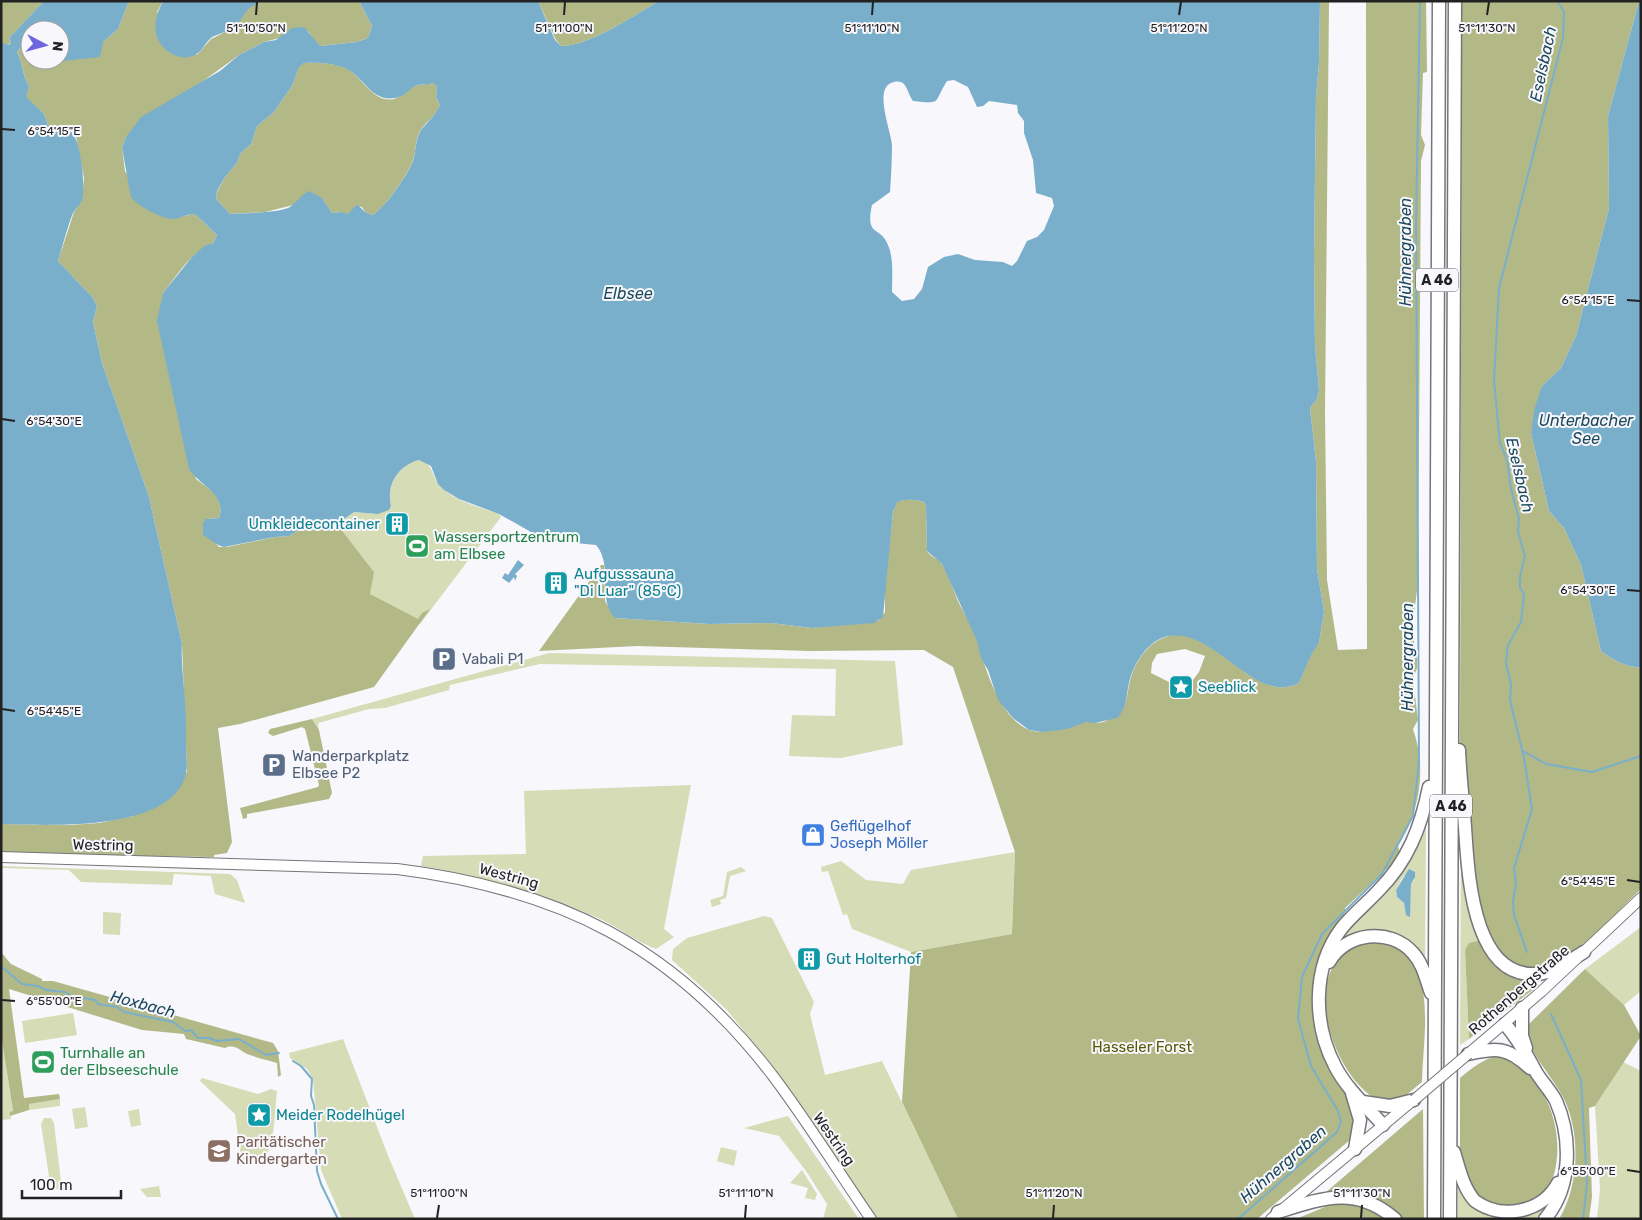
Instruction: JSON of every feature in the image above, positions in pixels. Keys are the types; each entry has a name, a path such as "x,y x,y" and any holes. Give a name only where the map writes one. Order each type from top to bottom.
{"highway":[{"name":"A 46","path":"1434,1219 1439,1"},
{"name":"A 46","path":"1450,1219 1455,1"},
{"path":"1452,670 1459,681 1460,765 1468,876 1473,905 1487,941 1504,964 1521,972 1534,974 1547,973 1584,952"},
{"path":"1383,1125 1335,1068 1324,1037 1319,1002 1321,978 1325,957 1341,929 1394,875 1414,842 1425,807 1435,758"},
{"path":"1321,978 1331,959 1346,944 1358,938 1379,936 1392,939 1413,953 1421,965 1434,1000"},
{"path":"1522,1008 1522,1036 1529,1058"},
{"path":"1505,1024 1555,1100 1563,1120 1566,1139 1566,1168 1561,1193 1545,1219"},
{"path":"1468,1054 1491,1049 1504,1050 1518,1057 1536,1072"},
{"path":"1349,1086 1360,1120 1355,1149"},
{"path":"1363,1102 1390,1106 1414,1100"},
{"path":"1450,1140 1469,1193 1476,1202 1487,1210 1499,1215 1531,1212 1541,1205 1552,1195 1566,1168"},
{"path":"1274,1216 1320,1199 1342,1196 1364,1200 1376,1205 1395,1219"}],"main road":[{"name":"Westring","path":"1,858 398,869 447,875 484,883 567,910 634,945 670,970 711,1006 772,1076 871,1219"},
{"name":"Rothenbergstraße","path":"1274,1216 1505,1024 1641,898"}],"green space":[{"path":"1,1 44,1 26,20 20,20 20,26 9,38 11,42 8,45 1,42"},
{"path":"129,1 163,1 157,12 197,55 211,39 233,28 245,11 263,1 359,1 372,26 368,38 357,42 320,46 314,41 308,31 264,42 239,55 126,137 122,148 125,171 151,211 173,219 192,214 196,215 217,235 213,243 191,258 163,293 196,479 215,495 220,505 219,518 206,519 207,537 212,539 219,547 227,547 289,536 301,529 314,526 333,527 337,524 374,572 370,594 418,619 422,613 430,609 374,687 240,724 218,728 232,842 227,853 214,855 214,857 1,854 1,824 70,825 99,823 133,816 187,772 182,644 149,497 102,363 93,322 97,306 93,298 58,261 74,212 82,200 84,178 76,137 72,131 48,125 44,114 25,97 29,86 23,70 70,70 70,58 103,42 118,29"},
{"path":"538,1 659,1 598,36 572,45 561,46 556,40"},
{"name":"Hasseler Forst","path":"1320,1 1329,1 1325,412 1327,580 1338,650 1367,649 1366,1 1426,1 1427,72 1423,73 1421,135 1425,145 1421,161 1418,583 1412,629 1417,659 1417,668 1413,679 1418,720 1413,729 1420,759 1419,789 1412,819 1398,846 1400,853 1390,866 1345,908 1339,931 1321,959 1313,989 1313,1015 1319,1046 1356,1114 1351,1139 1257,1219 958,1219 902,1102 911,952 1012,934 1015,852 953,667 924,650 810,651 637,646 539,651 601,565 604,565 605,601 615,618 709,624 771,623 812,628 878,621 885,612 885,584 893,513 896,502 914,500 924,502 926,506 927,551 942,564 945,570 976,637 995,692 1010,715 1029,730 1039,732 1055,730 1080,723 1108,720 1124,705 1133,672 1141,656 1153,643 1169,636 1178,635 1193,638 1209,646 1253,677 1268,685 1283,687 1299,683 1312,652 1319,643 1324,611 1317,569 1316,461 1310,408 1317,399 1319,390 1315,345 1314,256 1316,98 1319,63","holes":["1185,649 1205,656 1199,672 1184,692 1175,691 1173,684 1151,673 1152,663 1157,654"]},
{"path":"1462,1 1639,1 1608,116 1609,208 1576,336 1561,368 1542,386 1531,433 1549,511 1564,528 1581,565 1601,651 1610,658 1641,668 1641,889 1589,940 1554,966 1525,969 1501,956 1487,931 1472,875 1460,742"},
{"path":"20,48 20,60 17,52"},
{"path":"304,63 325,63 346,68 374,93 387,99 397,98 414,86 433,83 437,87 436,97 440,105 436,113 419,133 412,163 405,176 389,199 373,215 365,212 362,207 355,206 348,215 341,212 332,213 322,198 265,212 230,214 216,199 217,192 225,177 237,163 240,154 251,144 257,126 273,113 292,86 299,66"},
{"name":"Wassersportzentrum am Elbsee","path":"419,460 427,464 438,484 448,493 469,504 499,514 501,517 420,624 362,591 370,584 374,572 337,524 354,512 378,514 391,506 390,490 395,477 405,467"},
{"path":"549,653 895,661 903,745 841,758 789,756 792,715 835,716 836,669 540,664 450,685 449,690 385,708 369,709 318,723 319,730 312,719"},
{"path":"312,719 319,730 332,793 329,799 247,814 247,818 243,819 240,808 318,787 305,729 302,727 273,736 268,733 270,729"},
{"path":"691,785 664,929 674,937 656,949 604,921 553,900 488,880 421,866 423,856 526,854 524,791"},
{"path":"1423,825 1426,826 1425,964 1393,937 1330,951","holes":["1408,873 1414,880 1411,884 1409,908 1397,897 1396,890 1402,878"]},
{"path":"1461,845 1482,940 1465,950 1469,1039 1460,1045"},
{"path":"1015,852 1012,934 911,952 852,929 847,914 843,915 828,871 822,872 821,867 841,861 866,880 903,884 911,870"},
{"path":"1,861 213,868 211,870"},
{"path":"1,866 230,874 237,880 245,903 215,894 211,876 174,874 172,885 81,882 69,870 1,868"},
{"path":"741,867 746,871 730,876 726,898 720,900 721,904 712,907 710,900 723,896 727,872"},
{"path":"103,912 121,913 120,935 103,934"},
{"path":"764,916 772,918 814,1002 810,1014 825,1075 882,1061 958,1219 878,1219 769,1062 727,1010 672,960 673,949 687,938"},
{"path":"1641,927 1641,991 1624,1005 1585,969"},
{"path":"1482,940 1513,973 1536,981 1539,985 1469,1039 1465,950 1469,943"},
{"path":"1367,943 1391,947 1408,957 1418,973 1423,993 1425,1038 1422,1082 1403,1097 1390,1102 1376,1099 1368,1094 1348,1072 1333,1040 1325,1004 1326,987 1331,971 1340,957 1346,952"},
{"path":"1,952 11,964 42,979 42,981 53,981 273,1043 278,1051 281,1075 278,1077 277,1063 247,1054 235,1047 225,1048 186,1039 184,1034 142,1030 9,989 24,1098 59,1094 60,1099 29,1104 29,1110 10,1116 10,1112 13,1111 1,1034"},
{"path":"1585,969 1624,1005 1641,1036 1595,1106 1589,1108 1592,1197 1589,1219 1559,1219 1566,1206 1574,1176 1575,1144 1573,1128 1564,1099 1530,1046 1528,1040 1529,1024"},
{"path":"73,1013 77,1035 25,1043 22,1021"},
{"path":"1,1034 13,1112 10,1112 11,1119 2,1120 1,1123"},
{"path":"343,1039 415,1219 342,1219 321,1170 313,1079 307,1069 290,1058 289,1053"},
{"path":"1506,1055 1527,1072 1538,1085 1546,1099 1556,1131 1557,1147 1556,1164 1546,1194 1510,1211 1478,1198 1460,1161 1460,1078 1492,1057"},
{"path":"1623,1062 1641,1071 1641,1219 1597,1219 1600,1189 1595,1106"},
{"path":"202,1078 258,1094 271,1089 277,1091 272,1139 270,1148 262,1159 242,1163 235,1114 200,1081"},
{"path":"60,1099 60,1106 29,1110 28,1104"},
{"path":"85,1107 88,1127 75,1129 72,1109"},
{"path":"139,1109 141,1125 131,1127 128,1111"},
{"path":"1423,1109 1424,1219 1401,1219 1325,1193"},
{"path":"788,1116 859,1219 823,1219 827,1204 806,1171 779,1136 744,1128"},
{"path":"44,1118 51,1118 54,1123 62,1190 56,1189 50,1183 41,1124"},
{"path":"721,1147 737,1151 734,1166 717,1161"},
{"path":"802,1170 817,1194 815,1200 805,1198 808,1188 790,1183"},
{"path":"159,1186 161,1197 147,1197 140,1189"},
{"path":"1462,1187 1482,1207 1495,1216 1503,1217 1527,1213 1553,1197 1542,1219 1458,1219 1458,1188"},
{"path":"1339,1201 1360,1204 1389,1219 1296,1219"}],"water":[{"path":"44,1 129,1 118,29 103,42 100,57 70,60 70,20 26,20"},
{"path":"163,1 263,1 251,7 235,27 211,38 197,54 183,57 171,54 158,40 155,25 156,17"},
{"name":"Elbsee","path":"359,1 538,1 555,40 561,46 572,45 598,36 659,1 1320,1 1319,63 1316,98 1314,256 1315,345 1319,390 1317,399 1310,408 1316,461 1317,569 1324,611 1319,643 1312,653 1299,683 1282,687 1266,684 1250,676 1203,643 1186,637 1169,636 1149,646 1139,659 1130,679 1125,705 1117,718 1095,723 1086,722 1067,729 1042,732 1029,730 1013,718 998,700 988,670 981,658 977,641 942,564 927,551 926,506 924,502 917,500 897,502 893,512 883,617 874,623 812,628 771,623 709,624 615,618 609,610 605,591 604,562 596,545 545,540 499,514 459,499 438,484 431,466 419,460 405,467 395,477 390,490 391,506 389,510 378,514 354,512 333,527 314,526 301,529 289,536 224,547 203,535 203,523 206,519 219,518 219,503 216,496 189,469 157,321 163,293 192,257 204,246 213,243 217,235 196,215 190,214 173,219 162,217 139,205 131,197 122,148 126,137 141,117 220,71 239,55 264,42 276,40 292,28 304,27 320,46 357,42 368,38 372,26","holes":["304,63 325,63 345,68 358,77 373,93 386,98 399,97 415,86 433,83 437,87 436,97 440,105 419,134 413,161 406,175 390,198 373,215 365,212 358,205 348,214 341,212 332,213 322,198 309,191 285,209 270,212 230,214 216,199 217,191 225,177 237,163 240,154 251,144 257,126 273,113 292,86 299,67","954,80 968,87 977,107 983,106 989,101 1017,105 1018,113 1024,121 1024,133 1033,160 1036,193 1052,198 1054,206 1044,230 1037,237 1027,241 1017,261 1012,266 1003,262 975,260 958,254 944,257 928,267 922,289 914,299 902,301 892,292 892,262 888,245 885,239 874,230 870,222 872,205 890,192 892,145 885,111 884,94 886,87 891,83 900,82 903,83 913,101 933,102 938,98 947,81"]},
{"name":"Unterbacher See","path":"1639,1 1641,1 1641,668 1610,658 1601,651 1581,565 1564,528 1549,511 1531,433 1534,410 1542,386 1561,368 1576,336 1609,208 1608,116"},
{"path":"20,26 20,48 17,52 20,60 20,70 23,70 29,86 26,97 44,114 48,125 65,129 74,135 80,153 83,175 82,201 73,213 58,261 93,298 97,306 93,322 102,363 149,497 182,644 186,710 186,773 176,792 158,806 134,816 106,821 48,825 1,824 1,42 9,45 11,42 9,38"},
{"path":"518,560 524,565 515,574 517,576 515,581 514,577 509,583 502,578 505,573 508,575"},
{"path":"1409,869 1415,872 1415,877 1411,884 1410,917 1406,915 1404,903 1397,897 1396,890"}],"waterway":[{"name":"Hühnergraben","path":"1238,1219 1337,1132 1341,1121 1338,1111 1311,1066 1298,1019 1302,977 1322,934 1382,874 1413,816 1419,762 1416,225 1420,1"},
{"name":"Eselsbach","path":"1527,952 1514,915 1513,901 1516,884 1514,868 1532,809 1524,758 1510,700 1511,684 1506,663 1508,645 1521,622 1524,594 1520,588 1520,576 1525,556 1518,532 1519,519 1511,489 1507,460 1500,443 1494,380 1499,288 1563,38 1564,12 1557,1"},
{"path":"1523,751 1546,764 1592,772 1641,756"},
{"name":"Hoxbach","path":"1,966 22,984 38,986 46,990 65,992 72,996 95,1000 98,1004 117,1007 124,1012 173,1022 185,1031 191,1030 198,1038 209,1038 217,1041 239,1039 266,1055 279,1053"},
{"name":"Eselsbach","path":"1551,1014 1581,1080 1587,1184 1583,1219"},
{"name":"Hoxbach","path":"293,1061 301,1066 312,1079 311,1096 314,1105 317,1171 321,1184 338,1219"}],"place":[{"name":"Umkleidecontainer","path":"397,524"},
{"name":"Wassersportzentrum am Elbsee","path":"417,546"},
{"name":"Aufgusssauna \"Di Luar\" (85°C)","path":"556,583"},
{"name":"Vabali P1","path":"444,659"},
{"name":"Seeblick","path":"1181,687"},
{"name":"Wanderparkplatz Elbsee P2","path":"274,765"},
{"name":"Geflügelhof Joseph Möller","path":"813,835"},
{"name":"Gut Holterhof","path":"809,959"},
{"name":"Turnhalle an der Elbseeschule","path":"43,1062"},
{"name":"Meider Rodelhügel","path":"259,1115"},
{"name":"Paritätischer Kindergarten","path":"219,1151"}]}
